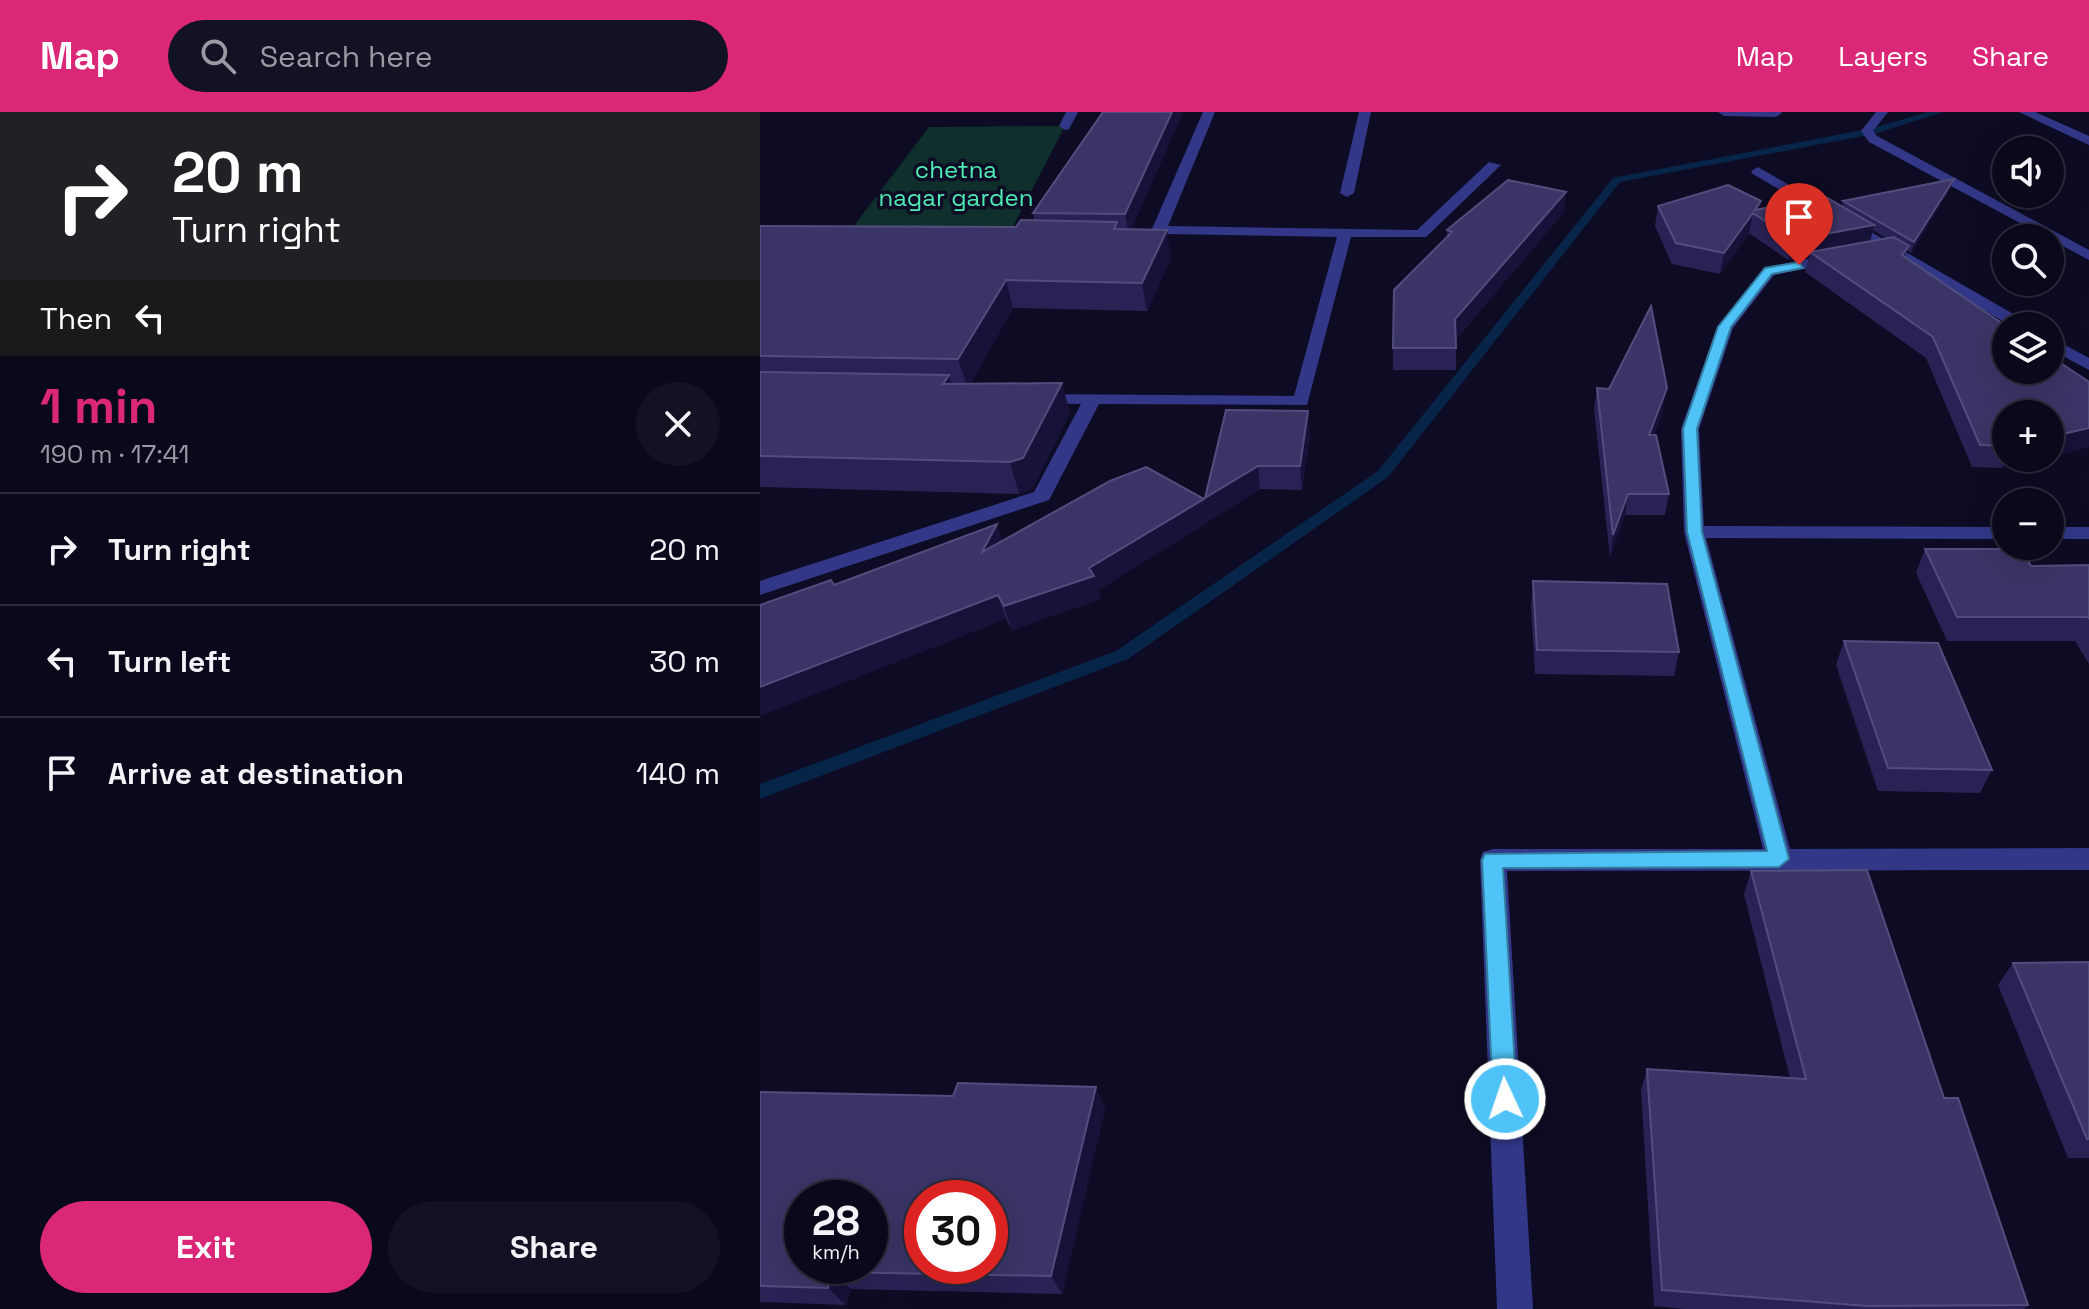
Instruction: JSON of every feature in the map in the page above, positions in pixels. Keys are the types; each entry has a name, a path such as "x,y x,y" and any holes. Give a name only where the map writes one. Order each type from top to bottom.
{"street":[{"path":"1065,126 1072,112"},
{"path":"1122,242 1153,243 1209,112"},
{"path":"1347,193 1365,112"},
{"path":"1724,112 1776,113"},
{"path":"1882,112 1870,135 2089,256"},
{"path":"2025,112 2089,141"},
{"path":"1158,230 1421,234 1494,165"},
{"path":"1758,171 1999,312"},
{"path":"1014,397 1301,401 1345,233"},
{"path":"1779,859 1694,532 1690,429 1725,327 1769,271 1891,249"},
{"path":"2064,350 2089,365"},
{"path":"760,588 1042,496 1093,399"},
{"path":"1694,532 1992,533"},
{"path":"2064,533 2089,533"},
{"path":"1515,1309 1493,860 2089,859"}],"green space":[{"name":"chetna nagar garden","path":"1065,126 1006,240 847,235 929,127"}],"building":[{"path":"1103,112 1172,112 1125,214 1033,213"},
{"path":"1954,179 1914,242 1843,201"},
{"path":"1508,180 1566,192 1455,319 1456,348 1393,348 1394,290 1452,232 1447,230"},
{"path":"1728,185 1761,201 1755,210 1824,196 1874,225 1793,240 1753,213 1724,253 1676,243 1658,206"},
{"path":"1021,220 1117,222 1114,229 1167,230 1142,283 1006,280 958,359 760,356 760,226 1016,227"},
{"path":"1894,237 1909,246 1902,255 1992,316 1992,384 2064,384 2064,365 2089,382 2089,428 2064,434 2064,400 1992,400 1992,445 1980,445 1933,337 1810,252"},
{"path":"1651,306 1667,388 1649,435 1656,435 1669,494 1628,494 1613,535 1597,388 1609,389"},
{"path":"760,372 949,375 943,384 1062,383 1023,458 1010,462 760,456"},
{"path":"1226,410 1308,411 1300,466 1258,466 1205,498"},
{"path":"1146,467 1204,499 1089,568 1094,576 1004,606 998,595 760,687 760,605 831,580 834,585 997,524 982,552 1110,481"},
{"path":"1925,549 1992,549 1992,560 2027,560 2031,566 2089,565 2089,619 1957,617"},
{"path":"1533,581 1667,584 1679,652 1537,650"},
{"path":"1844,641 1938,643 1992,770 1888,768"},
{"path":"1867,870 1944,1098 1958,1098 2028,1305 1867,1306 1662,1290 1647,1069 1806,1079 1751,871"},
{"path":"2089,962 2089,1139 2087,1139 2013,963"},
{"path":"958,1083 1096,1087 1051,1276 1008,1275 1008,1180 904,1180 904,1273 888,1273 888,1180 784,1180 784,1284 829,1284 828,1288 760,1286 760,1092 953,1096"}],"waterway":[{"path":"760,792 1122,655 1383,474 1617,180 1874,131 1938,112"}],"route":[{"path":"1505,1099 1493,860 1779,859 1694,532 1690,429 1725,327 1769,271 1799,265"}]}
